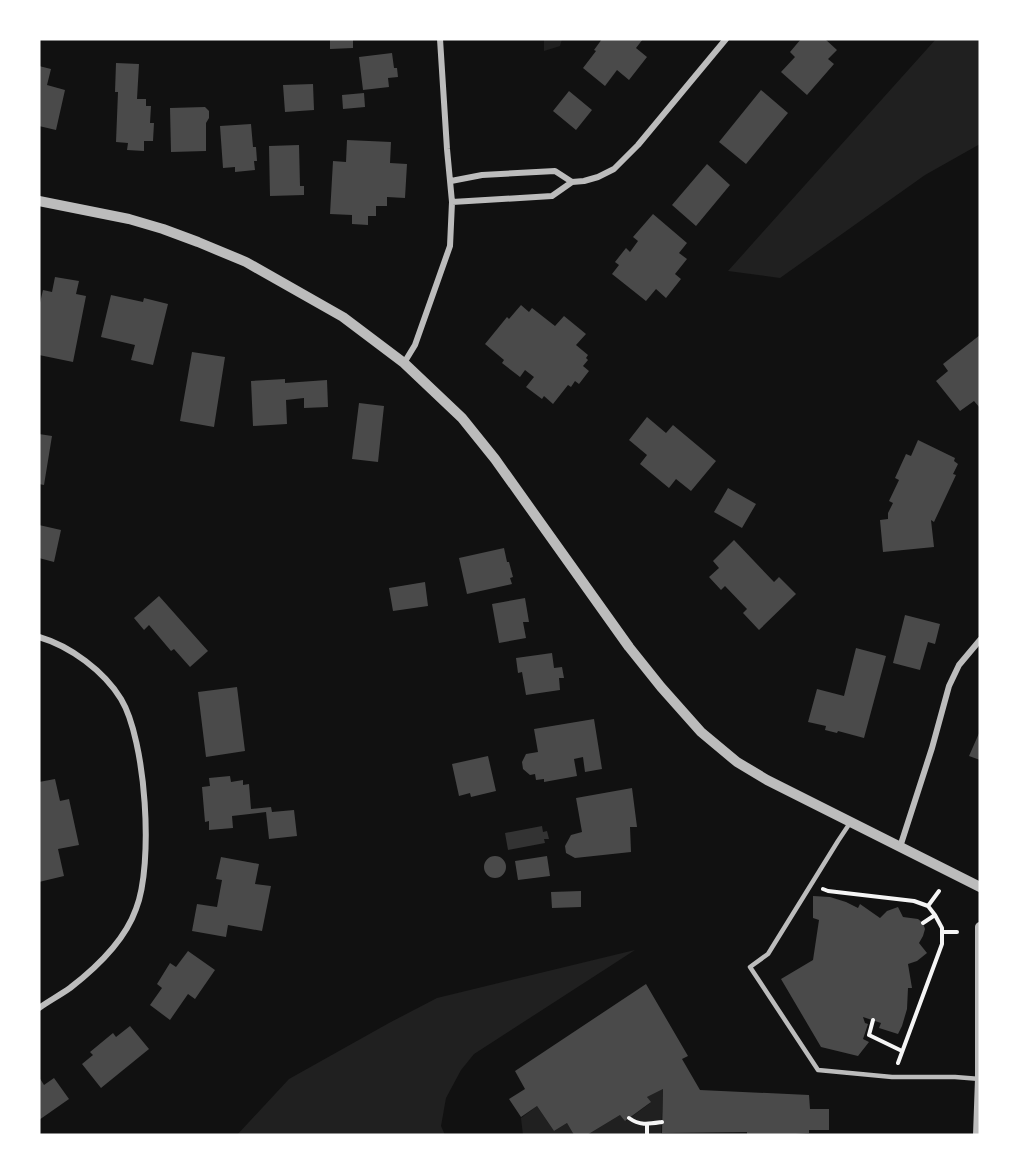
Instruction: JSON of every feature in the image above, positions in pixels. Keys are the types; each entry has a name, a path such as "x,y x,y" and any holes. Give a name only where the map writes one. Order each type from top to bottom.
{"street":[{"path":"404,363 415,345 450,246 451,181 440,39"},
{"path":"452,202 552,196 572,182 598,177 614,169 625,159 726,39"},
{"path":"451,181 482,175 555,171 572,182"},
{"path":"39,201 129,219 191,239 246,262 343,317 404,363 462,418 495,459 629,647 701,732 737,762 767,780 980,887"},
{"path":"39,637 51,640 84,659 122,699 136,736 146,831 145,875 136,909 125,931 103,959 70,988 39,1008"},
{"path":"900,848 949,686 959,665 980,640"},
{"path":"978,1135 980,927"}],"lane":[{"path":"851,823 768,954 750,967 818,1070 892,1077 980,1079"}],"path":[{"path":"812,884 828,891 914,902 928,906 942,928 942,944 898,1063"},
{"path":"928,906 939,891"},
{"path":"923,923 935,915"},
{"path":"942,932 957,932"},
{"path":"873,1020 869,1035 902,1051"},
{"path":"629,1118 643,1125 662,1122"},
{"path":"647,1124 647,1135"}],"shaded area":[{"path":"544,39 562,39 560,46 544,51"},
{"path":"936,39 980,39 980,144 925,175 780,278 728,271"},
{"path":"542,826 543,832 547,831 549,839 544,839 545,843 508,850 505,833"},
{"path":"635,950 474,1054 461,1070 446,1098 441,1126 445,1135 237,1135 289,1079 437,998"},
{"path":"663,1089 661,1135 587,1135 620,1115 626,1121 650,1103 647,1097"},
{"path":"537,1106 554,1131 567,1123 574,1135 523,1135 521,1118"}],"building":[{"path":"330,39 353,39 353,48 330,49"},
{"path":"602,39 643,39 636,48 647,57 629,80 617,70 605,86 583,68"},
{"path":"801,39 825,39 837,50 828,59 834,64 807,95 781,72 795,57 790,52"},
{"path":"392,53 398,77 388,78 389,87 363,90 359,57"},
{"path":"116,63 139,64 137,99 146,99 146,106 151,106 150,123 154,123 153,141 144,141 144,151 127,150 128,143 116,142 118,92 115,92"},
{"path":"39,66 51,69 47,85 65,90 56,130 39,126"},
{"path":"313,84 314,110 285,112 283,85"},
{"path":"761,90 788,113 746,164 719,142"},
{"path":"569,91 592,110 576,130 553,111"},
{"path":"364,93 365,107 343,109 342,95"},
{"path":"205,107 209,111 206,123 206,151 171,152 170,108"},
{"path":"251,124 253,147 256,147 255,170 235,172 235,167 223,168 220,126"},
{"path":"347,140 391,142 390,163 407,164 405,198 387,197 387,206 376,206 376,216 368,216 368,225 352,224 352,215 330,214 333,161 346,162"},
{"path":"299,145 300,186 304,186 304,195 270,196 269,146"},
{"path":"707,164 730,185 696,226 672,205"},
{"path":"653,214 687,243 679,253 687,259 675,274 681,279 666,298 656,289 646,301 612,274 619,265 615,262 626,248 630,252 638,241 633,237"},
{"path":"55,277 79,281 76,294 86,296 73,362 39,355 39,307 43,290 52,292"},
{"path":"111,295 143,302 144,298 168,304 153,365 131,360 135,345 101,337"},
{"path":"521,305 529,312 532,308 555,326 564,316 586,334 576,345 588,355 586,358 588,360 583,366 589,371 579,384 575,381 571,387 568,385 553,404 544,396 542,399 526,387 534,377 525,370 520,377 502,363 504,360 485,344 507,317 509,319"},
{"path":"980,335 980,408 974,401 960,411 936,381 948,371 943,364"},
{"path":"192,352 225,357 214,427 180,421"},
{"path":"285,379 285,383 327,380 328,407 304,408 304,398 286,400 287,424 253,426 251,381"},
{"path":"359,403 384,406 378,462 352,459"},
{"path":"647,417 666,433 673,425 716,461 691,491 676,479 669,488 640,464 647,455 629,440"},
{"path":"39,434 52,436 44,485 39,484"},
{"path":"918,440 955,458 954,461 958,464 953,474 956,475 934,522 931,520 934,547 883,552 880,520 888,519 893,503 889,501 899,480 895,478 906,454 911,456"},
{"path":"728,488 756,504 742,528 714,512"},
{"path":"39,525 61,530 54,562 39,558"},
{"path":"734,540 774,582 779,577 796,594 759,630 743,613 747,609 725,586 721,590 709,577 719,568 713,561"},
{"path":"504,548 513,577 510,578 512,584 467,594 459,558"},
{"path":"425,582 428,606 393,611 389,588"},
{"path":"159,596 208,651 190,667 174,649 171,651 149,625 144,630 134,618"},
{"path":"525,598 529,622 523,622 526,638 499,643 492,604"},
{"path":"905,615 940,624 935,644 928,642 920,670 893,663"},
{"path":"856,648 886,656 864,738 825,730 826,726 808,722 817,689 844,696"},
{"path":"552,653 554,668 562,667 564,678 559,678 560,690 526,695 522,672 518,673 516,658"},
{"path":"237,687 245,751 206,757 198,692"},
{"path":"594,719 602,769 585,772 583,757 574,759 577,776 544,782 544,779 536,780 535,774 530,775 523,769 522,762 526,754 538,752 534,729"},
{"path":"980,731 980,760 969,756"},
{"path":"488,756 496,791 471,797 470,793 459,796 452,764"},
{"path":"230,776 231,782 243,780 243,785 249,784 251,809 271,807 272,812 294,810 297,836 269,839 266,812 232,816 233,828 209,830 209,821 205,822 202,787 210,786 209,778"},
{"path":"55,779 60,801 69,799 79,845 58,849 64,876 39,882 39,782"},
{"path":"632,788 637,827 630,827 631,852 575,858 566,853 565,846 571,835 582,832 576,798"},
{"path":"491,856 499,856 506,863 506,871 499,878 491,878 484,871 484,863"},
{"path":"547,856 550,876 518,880 515,861"},
{"path":"221,857 259,864 255,884 271,886 262,931 228,925 226,937 192,931 197,904 217,907 222,880 216,879"},
{"path":"581,891 581,907 552,908 551,892"},
{"path":"813,896 830,897 858,908 860,904 880,918 887,911 898,907 903,917 918,919 923,923 925,929 919,943 927,953 917,961 908,964 912,988 908,988 907,1009 898,1034 879,1028 881,1023 863,1017 865,1023 868,1024 863,1039 869,1042 858,1056 821,1047 781,979 813,960 819,920 813,918"},
{"path":"188,951 215,970 195,999 188,994 170,1020 150,1005 162,988 157,984 170,963 176,967"},
{"path":"646,984 688,1056 682,1059 700,1090 809,1095 810,1109 829,1109 829,1130 809,1130 809,1133 783,1135 747,1135 747,1132 662,1133 663,1089 647,1097 651,1102 625,1121 620,1115 587,1135 574,1135 567,1123 554,1131 537,1106 521,1117 509,1099 525,1089 515,1071"},
{"path":"130,1026 149,1049 101,1088 82,1064 93,1055 90,1052 113,1033 116,1037"},
{"path":"39,1077 44,1085 54,1078 69,1099 39,1120"}]}
